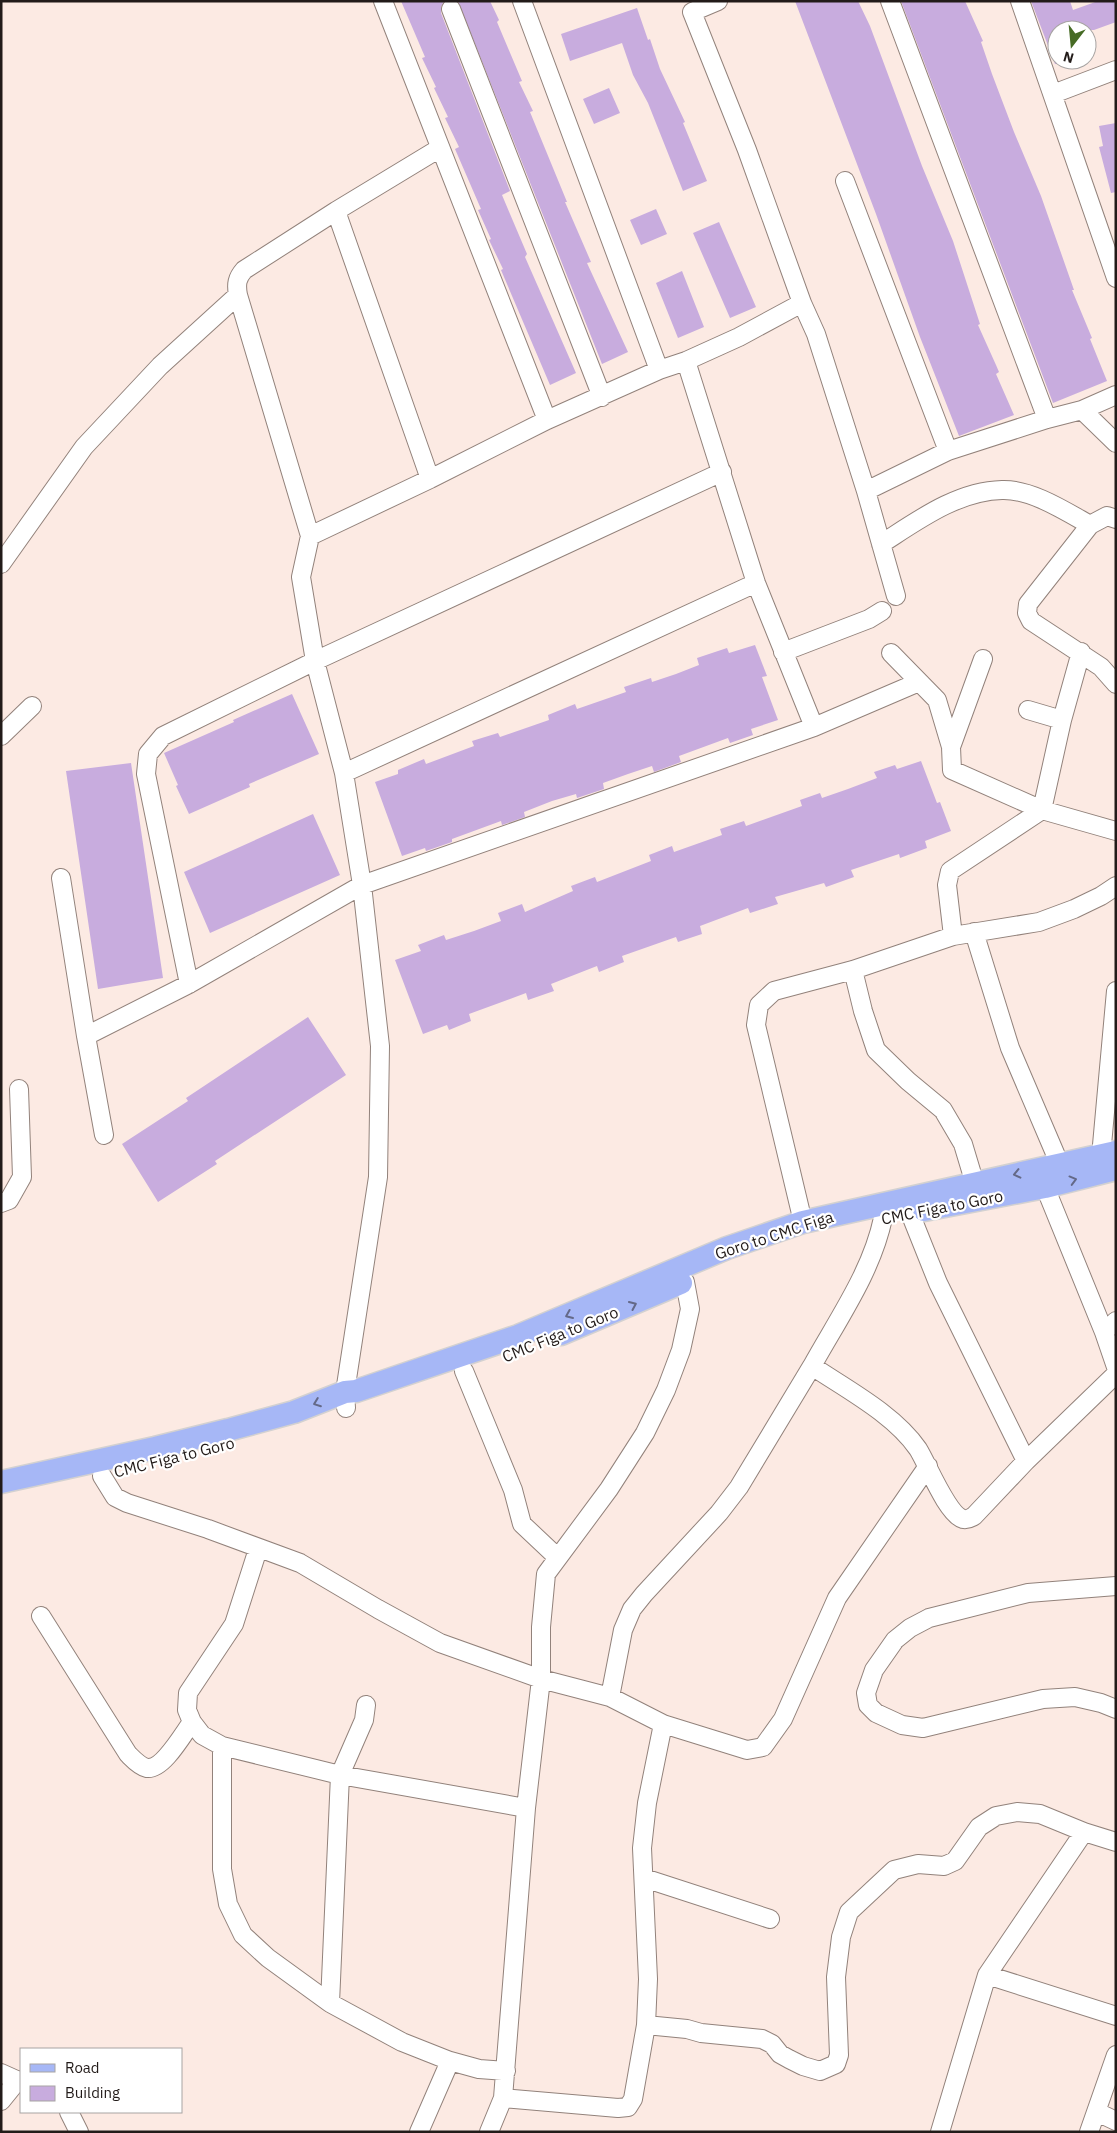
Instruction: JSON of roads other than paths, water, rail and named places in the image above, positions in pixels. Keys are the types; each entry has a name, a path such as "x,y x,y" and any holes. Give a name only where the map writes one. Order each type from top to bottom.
{"main road":[{"name":"Goro to CMC Figa","path":"345,1400 366,1388 509,1339 728,1248 803,1222 1060,1165 1111,1159"},
{"name":"CMC Figa to Goro","path":"1,1496 102,1476 317,1419 345,1400 464,1371 614,1313 767,1247 828,1230 883,1218 1045,1187 1111,1159"},
{"path":"1,1482 155,1448 345,1400"}],"street":[{"path":"383,1 547,420"},
{"path":"522,1 659,370"},
{"path":"890,1 1047,419"},
{"path":"1020,1 1116,278"},
{"path":"715,2 690,6 747,150 802,303 816,334 866,491 896,596"},
{"path":"451,9 602,397"},
{"path":"1053,94 1116,70"},
{"path":"345,1400 378,1177 380,1046 362,885 344,773 315,661 301,577 310,536 236,285 238,277 244,270 440,148"},
{"path":"845,181 948,451"},
{"path":"336,211 430,479"},
{"path":"1,564 84,447 160,366 238,295"},
{"path":"310,536 430,479 547,420 739,337 802,303"},
{"path":"686,361 756,583 814,727"},
{"path":"866,491 948,451 1047,419 1082,410 1116,395"},
{"path":"1082,410 1116,443"},
{"path":"189,984 146,774 148,754 163,736 315,661 722,472"},
{"path":"881,544 928,514 952,503 977,494 1003,490 1052,503 1090,525"},
{"path":"1116,519 1107,516 1090,525 1028,604 1027,613 1031,621 1081,652 1101,667 1116,684"},
{"path":"344,773 756,583"},
{"path":"783,652 869,619 882,611"},
{"path":"953,936 947,885 950,871 1042,810 1062,720 1081,652"},
{"path":"890,653 937,700 951,747 952,770 1042,810 1116,831"},
{"path":"951,747 982,659"},
{"path":"86,1036 189,984 362,885 814,727 919,682"},
{"path":"1,736 32,706"},
{"path":"1028,710 1062,720"},
{"path":"61,878 104,1135"},
{"path":"803,1222 756,1025 759,1005 774,991 852,970 953,936 1039,922 1074,909 1101,896 1116,886"},
{"path":"974,932 1010,1048 1060,1165"},
{"path":"852,970 876,1050 908,1081 943,1110 963,1144 975,1184"},
{"path":"1111,1159 1116,991"},
{"path":"1,1203 10,1200 22,1177 19,1089"},
{"path":"1045,1187 1110,1327 1116,1367"},
{"path":"910,1213 938,1284 1026,1461"},
{"path":"610,1697 623,1630 632,1609 719,1513 739,1487 812,1366 864,1272 873,1252 883,1218"},
{"path":"489,2132 503,2098 506,2071 526,1808 541,1679 543,1593 546,1574 609,1489 645,1433 666,1390 681,1350 690,1309 685,1282"},
{"path":"812,1366 874,1407 916,1447 949,1507 962,1519 968,1520 1116,1374"},
{"path":"464,1371 513,1490 522,1524 557,1557"},
{"path":"102,1476 115,1497 127,1503 208,1529 300,1563 378,1609 440,1642 541,1679 610,1697 663,1724 746,1750 763,1747 771,1739 783,1718 837,1598 928,1466"},
{"path":"258,1549 234,1624 188,1693 187,1710 192,1722 202,1735 222,1746 340,1775 526,1808"},
{"path":"1116,1586 1028,1594 929,1618 910,1628 895,1640 874,1670 866,1693 868,1705 876,1713 902,1725 923,1728 1043,1700 1075,1697 1101,1703 1116,1709"},
{"path":"41,1616 128,1754 140,1766 149,1768 161,1764 192,1722"},
{"path":"330,2003 340,1775 364,1720 366,1705"},
{"path":"503,2098 600,2107 628,2107 633,2099 646,2024 648,1979 642,1848 647,1803 663,1724"},
{"path":"222,1746 222,1870 228,1904 243,1935 268,1958 330,2003 402,2042 450,2061 478,2069 506,2071"},
{"path":"646,2024 687,2029 701,2033 762,2039 772,2044 780,2054 803,2066 820,2071 830,2068 836,2064 839,2055 836,1977 841,1937 849,1912 894,1870 918,1864 944,1866 955,1860 979,1827 996,1816 1017,1812 1040,1814 1084,1832 1116,1842"},
{"path":"940,2132 987,1975 1084,1832"},
{"path":"644,1878 770,1919"},
{"path":"987,1975 1116,2016"},
{"path":"1089,2132 1116,2055"},
{"path":"420,2132 450,2061"},
{"path":"1,2073 19,2081 1,2101"},
{"path":"1097,2112 1116,2121"},
{"path":"70,2113 79,2132"}]}
